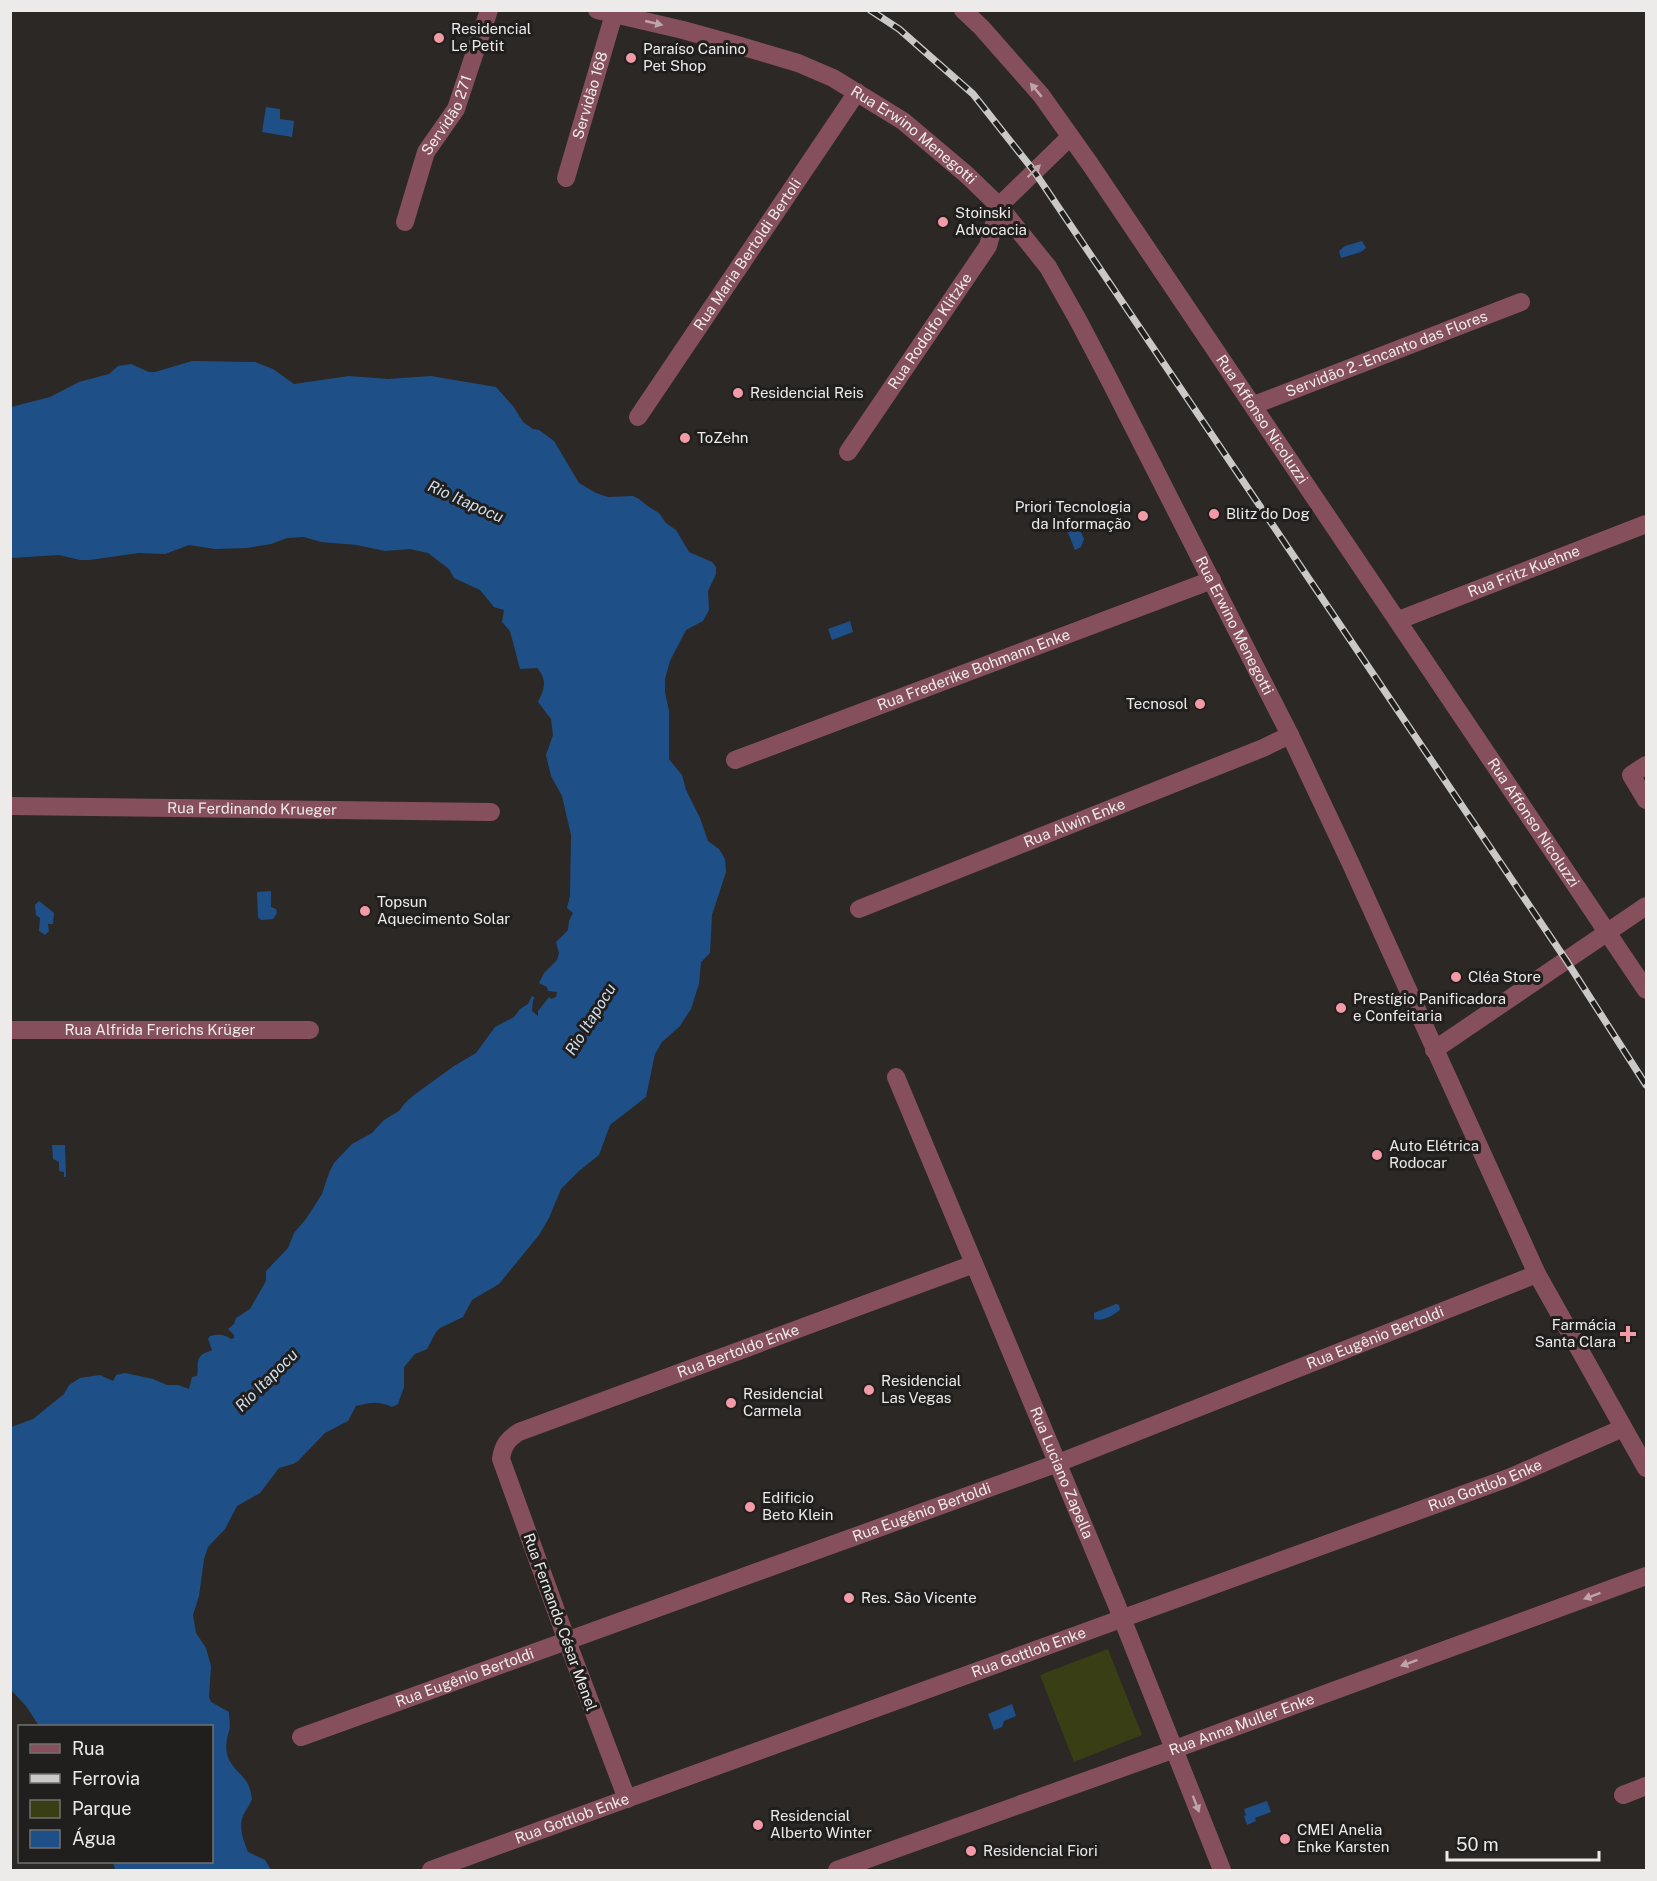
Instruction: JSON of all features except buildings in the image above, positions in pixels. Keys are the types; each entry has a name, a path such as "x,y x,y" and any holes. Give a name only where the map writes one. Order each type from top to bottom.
{"street":[{"name":"Servidão 271","path":"405,222 426,152 456,109 489,10"},
{"name":"Rua Affonso Nicoluzzi","path":"963,10 982,28 1041,95 1254,405 1647,990"},
{"name":"Rua Erwino Menegotti","path":"605,12 683,30 798,63 833,78 903,121 967,175 999,206 1048,267 1212,580 1290,735 1537,1274 1647,1468"},
{"name":"Servidão 168","path":"566,178 605,12"},
{"name":"Rua Maria Bertoldi Bertoli","path":"639,417 857,92"},
{"path":"999,206 1070,137"},
{"name":"Rua Rodolfo Klitzke","path":"848,452 988,246 999,206"},
{"name":"Servidão 2 - Encanto das Flores","path":"1254,405 1521,302"},
{"name":"Rua Fritz Kuehne","path":"1399,620 1647,524"},
{"name":"Rua Frederike Bohmann Enke","path":"735,760 1212,580"},
{"name":"Rua Alwin Enke","path":"859,909 1263,748 1290,735"},
{"path":"1647,765 1631,775 1647,800"},
{"name":"Rua Ferdinando Krueger","path":"10,806 491,812"},
{"path":"1434,1050 1647,906"},
{"name":"Rua Alfrida Frerichs Krüger","path":"10,1030 310,1030"},
{"name":"Rua Luciano Zapella","path":"896,1077 1058,1463 1222,1870"},
{"name":"Rua Bertoldo Enke","path":"505,1443 519,1432 974,1264"},
{"name":"Rua Eugênio Bertoldi","path":"301,1737 1058,1463 1537,1274"},
{"name":"Rua Gottlob Enke","path":"431,1870 1511,1477 1623,1428"},
{"name":"Rua Fernando César Menel","path":"505,1443 501,1459 627,1799"},
{"name":"Rua Anna Muller Enke","path":"837,1870 1647,1576"},
{"path":"1623,1795 1647,1786"}],"green space":[{"path":"1108,1649 1142,1735 1074,1762 1040,1675"}],"water":[{"path":"266,107 280,109 280,119 294,121 292,137 262,132"},
{"path":"1362,241 1366,248 1361,252 1341,258 1339,251 1345,246"},
{"name":"Rio Itapocu","path":"192,361 255,362 273,369 294,384 349,376 388,379 431,376 496,387 513,406 523,422 554,441 579,483 608,497 633,496 639,499 659,513 666,523 676,530 689,552 712,562 716,567 716,574 708,591 709,610 703,621 686,630 670,661 665,679 665,692 669,711 669,759 682,775 708,841 719,849 725,859 726,872 712,915 710,953 701,962 699,984 691,1009 680,1026 662,1042 655,1054 646,1097 610,1125 599,1155 561,1189 539,1235 499,1284 472,1300 463,1317 440,1328 427,1349 415,1354 404,1367 404,1387 398,1404 392,1407 374,1403 356,1406 348,1421 325,1433 298,1461 279,1468 260,1493 237,1506 225,1529 208,1547 193,1615 196,1633 206,1648 211,1666 209,1697 211,1702 229,1712 227,1755 247,1782 251,1792 252,1799 241,1822 244,1842 248,1852 265,1860 271,1870 115,1870 113,1863 213,1863 213,1725 38,1725 26,1706 11,1690 11,1427 33,1419 64,1394 69,1385 80,1378 100,1375 113,1381 116,1375 125,1373 189,1389 192,1377 197,1376 199,1359 203,1354 212,1350 208,1339 210,1336 219,1335 234,1338 228,1329 234,1324 236,1318 250,1309 266,1281 266,1271 288,1248 294,1233 322,1194 334,1163 352,1144 372,1133 384,1120 399,1111 414,1095 476,1053 495,1027 514,1017 528,1004 532,996 535,998 532,1011 538,1016 538,1011 549,997 551,999 556,997 557,992 548,991 547,987 539,983 544,973 557,960 559,953 556,942 568,930 573,913 567,908 570,896 571,835 562,796 551,776 546,755 553,735 551,719 538,702 543,689 543,677 537,668 520,669 510,631 502,622 504,610 494,607 480,590 454,578 449,569 428,553 410,549 385,551 357,545 321,542 304,537 287,538 271,544 247,548 215,549 189,545 165,554 139,553 89,560 59,555 11,558 11,407 50,397 79,382 109,374 118,366 131,364 149,372"},
{"path":"1075,519 1084,539 1081,547 1075,550 1064,523"},
{"path":"850,621 853,632 832,640 828,629"},
{"path":"271,891 271,907 276,909 277,913 273,919 261,920 258,917 257,892"},
{"path":"39,901 54,913 53,924 48,924 49,931 45,935 39,931 40,918 36,915 35,905"},
{"path":"52,1145 65,1145 66,1177 64,1177 64,1172 59,1171 59,1162 53,1159"},
{"path":"1116,1304 1119,1305 1120,1310 1104,1319 1094,1319 1094,1313"},
{"path":"1012,1704 1016,1716 1004,1721 1002,1727 994,1730 988,1714"},
{"path":"1267,1801 1271,1812 1255,1818 1256,1821 1247,1825 1244,1809"}],"railway":[{"path":"870,10 899,29 973,94 1034,171 1566,960 1646,1085"}],"place":[{"name":"Residencial Le Petit","path":"439,38"},
{"name":"Paraíso Canino Pet Shop","path":"631,58"},
{"name":"Stoinski Advocacia","path":"943,222"},
{"name":"Residencial Reis","path":"738,393"},
{"name":"ToZehn","path":"685,438"},
{"name":"Blitz do Dog","path":"1214,514"},
{"name":"Priori Tecnologia da Informação","path":"1143,516"},
{"name":"Tecnosol","path":"1200,704"},
{"name":"Topsun Aquecimento Solar","path":"365,911"},
{"name":"Cléa Store","path":"1456,977"},
{"name":"Prestígio Panificadora e Confeitaria","path":"1341,1008"},
{"name":"Auto Elétrica Rodocar","path":"1377,1155"},
{"name":"Farmácia Santa Clara","path":"1628,1334"},
{"name":"Residencial Las Vegas","path":"869,1390"},
{"name":"Residencial Carmela","path":"731,1403"},
{"name":"Edificio Beto Klein","path":"750,1507"},
{"name":"Res. São Vicente","path":"849,1598"},
{"name":"Residencial Alberto Winter","path":"758,1825"},
{"name":"CMEI Anelia Enke Karsten","path":"1285,1839"},
{"name":"Residencial Fiori","path":"971,1851"}]}
